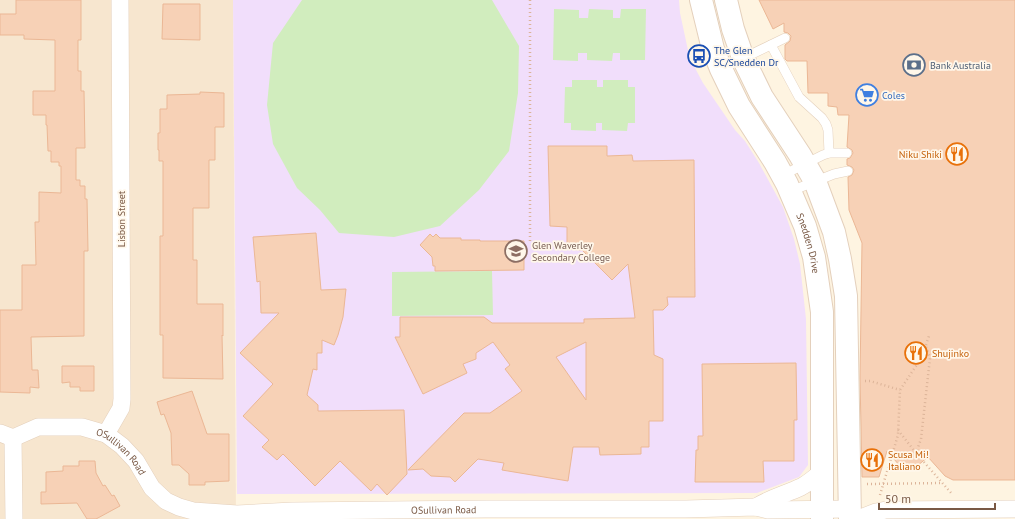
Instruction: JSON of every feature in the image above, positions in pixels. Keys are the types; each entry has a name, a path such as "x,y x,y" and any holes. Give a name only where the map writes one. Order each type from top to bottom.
{"street":[{"name":"Lisbon Street","path":"106,434 121,408 122,399 120,0"},
{"name":"Snedden Drive","path":"702,0 712,42 721,69 739,106 787,183 805,226 814,257 822,312 822,514"},
{"path":"726,0 733,29 744,58 762,97 810,172 834,232 846,296 853,516"},
{"name":"OSullivan Road","path":"6,436 38,427 82,427 106,434 122,446 136,462 152,488 166,501 193,511 236,514 292,511 486,514 756,507 768,510 853,516 886,510 964,514 1015,509"},
{"path":"6,436 14,519"},
{"name":"OSullivan Road","path":"756,507 767,500 781,496 802,486 822,472"}],"lane":[{"path":"721,69 785,38"},
{"path":"771,45 799,97 822,118 826,124 828,130 829,153"},
{"path":"787,183 810,172 829,153 847,153"},
{"path":"787,183 810,172 834,174 848,171"}],"path":[{"path":"530,0 530,241"},
{"path":"880,495 898,435 900,390 922,357 929,336"},
{"path":"916,454 921,439 930,358 926,347"},
{"path":"863,381 870,381 900,390"},
{"path":"898,429 916,454 952,494"},
{"path":"860,484 942,483"}],"shaded area":[{"path":"0,0 233,0 236,519 0,519"},
{"name":"Glen Waverley Secondary College","path":"233,0 679,0 680,13 689,55 695,68 703,83 759,163 783,207 794,239 800,264 806,319 808,465 799,477 757,493 237,494"}],"green space":[{"path":"302,0 492,0 519,46 518,93 509,151 479,190 440,226 394,237 339,233 320,210 297,188 273,144 267,105 273,43"},
{"path":"554,9 579,10 579,18 588,18 589,9 613,10 613,18 620,18 621,9 646,9 645,60 620,60 620,53 613,53 612,61 587,60 587,53 578,53 578,61 553,60"},
{"path":"572,80 597,80 597,87 603,87 603,80 628,80 628,87 635,87 635,123 628,123 627,131 602,130 602,123 596,123 596,131 571,130 571,123 564,123 565,87 572,87"},
{"path":"492,271 493,315 392,316 392,272"}],"building":[{"path":"16,0 81,0 81,40 78,40 78,71 81,71 81,91 84,91 85,148 76,148 76,180 80,180 80,186 85,186 85,199 87,199 88,251 84,251 84,336 31,337 32,370 38,370 39,388 30,387 30,393 0,392 0,310 22,310 22,265 36,265 35,222 39,222 39,192 61,193 61,166 59,166 59,162 51,162 51,151 48,151 46,115 33,115 33,91 55,91 55,40 24,39 24,35 0,35 0,14 16,14"},
{"path":"759,0 1015,0 1015,480 953,480 945,476 928,457 917,466 905,468 900,466 887,451 879,477 862,477 860,378 862,243 849,210 848,177 852,175 854,170 852,167 847,165 847,159 850,158 853,153 852,150 847,147 849,115 838,115 837,107 828,106 828,93 808,93 807,61 787,61 785,59 785,45 790,41 791,36 784,32 784,23 773,29"},
{"path":"163,4 200,4 200,40 162,39"},
{"path":"200,92 224,93 224,127 215,127 215,160 209,160 209,208 193,208 193,260 197,260 197,304 223,304 223,379 163,378 163,335 160,335 160,236 163,236 163,161 159,161 158,150 160,109 167,109 167,95 200,94"},
{"path":"548,146 607,146 607,156 632,155 633,161 694,160 695,297 667,297 668,305 663,310 653,310 654,355 663,359 663,421 649,421 649,447 641,447 641,454 600,455 599,447 573,447 568,481 502,470 504,463 478,459 455,482 450,477 431,476 423,469 408,470 464,413 490,413 522,391 505,369 510,365 493,342 476,353 476,359 463,364 467,373 423,394 395,337 400,337 400,317 484,317 492,323 584,323 584,319 635,318 628,264 612,280 582,250 567,249 567,227 550,226","holes":["586,342 586,400 556,357"]},
{"path":"316,233 321,290 346,289 343,317 338,335 334,345 322,340 322,353 317,353 317,370 313,369 307,395 318,405 318,411 404,410 407,474 387,495 377,484 371,491 340,461 315,486 283,454 277,460 262,447 269,440 243,416 273,384 240,353 279,313 261,313 260,281 257,282 253,237"},
{"path":"430,234 433,237 436,234 440,238 461,238 461,240 524,241 524,270 435,271 432,257 420,245"},
{"path":"796,363 797,420 794,420 794,461 763,461 764,482 695,482 698,436 703,436 702,364"},
{"path":"62,366 94,366 94,391 80,391 80,387 70,387 70,382 62,383"},
{"path":"192,391 207,434 229,434 229,481 205,482 205,485 189,485 189,474 179,465 172,465 171,433 164,414 161,415 157,402"},
{"path":"79,461 95,461 96,473 103,486 105,485 112,496 114,495 120,506 96,519 87,519 77,503 41,504 41,492 46,492 46,472 63,471 63,466 79,466"}],"place":[{"name":"The Glen SC/Snedden Dr","path":"699,56"},
{"name":"Bank Australia","path":"914,65"},
{"name":"Coles","path":"867,95"},
{"name":"Niku Shiki","path":"957,154"},
{"name":"Glen Waverley Secondary College","path":"516,251"},
{"name":"Shujinko","path":"916,353"},
{"name":"Scusa Mi! Italiano","path":"872,460"}]}
